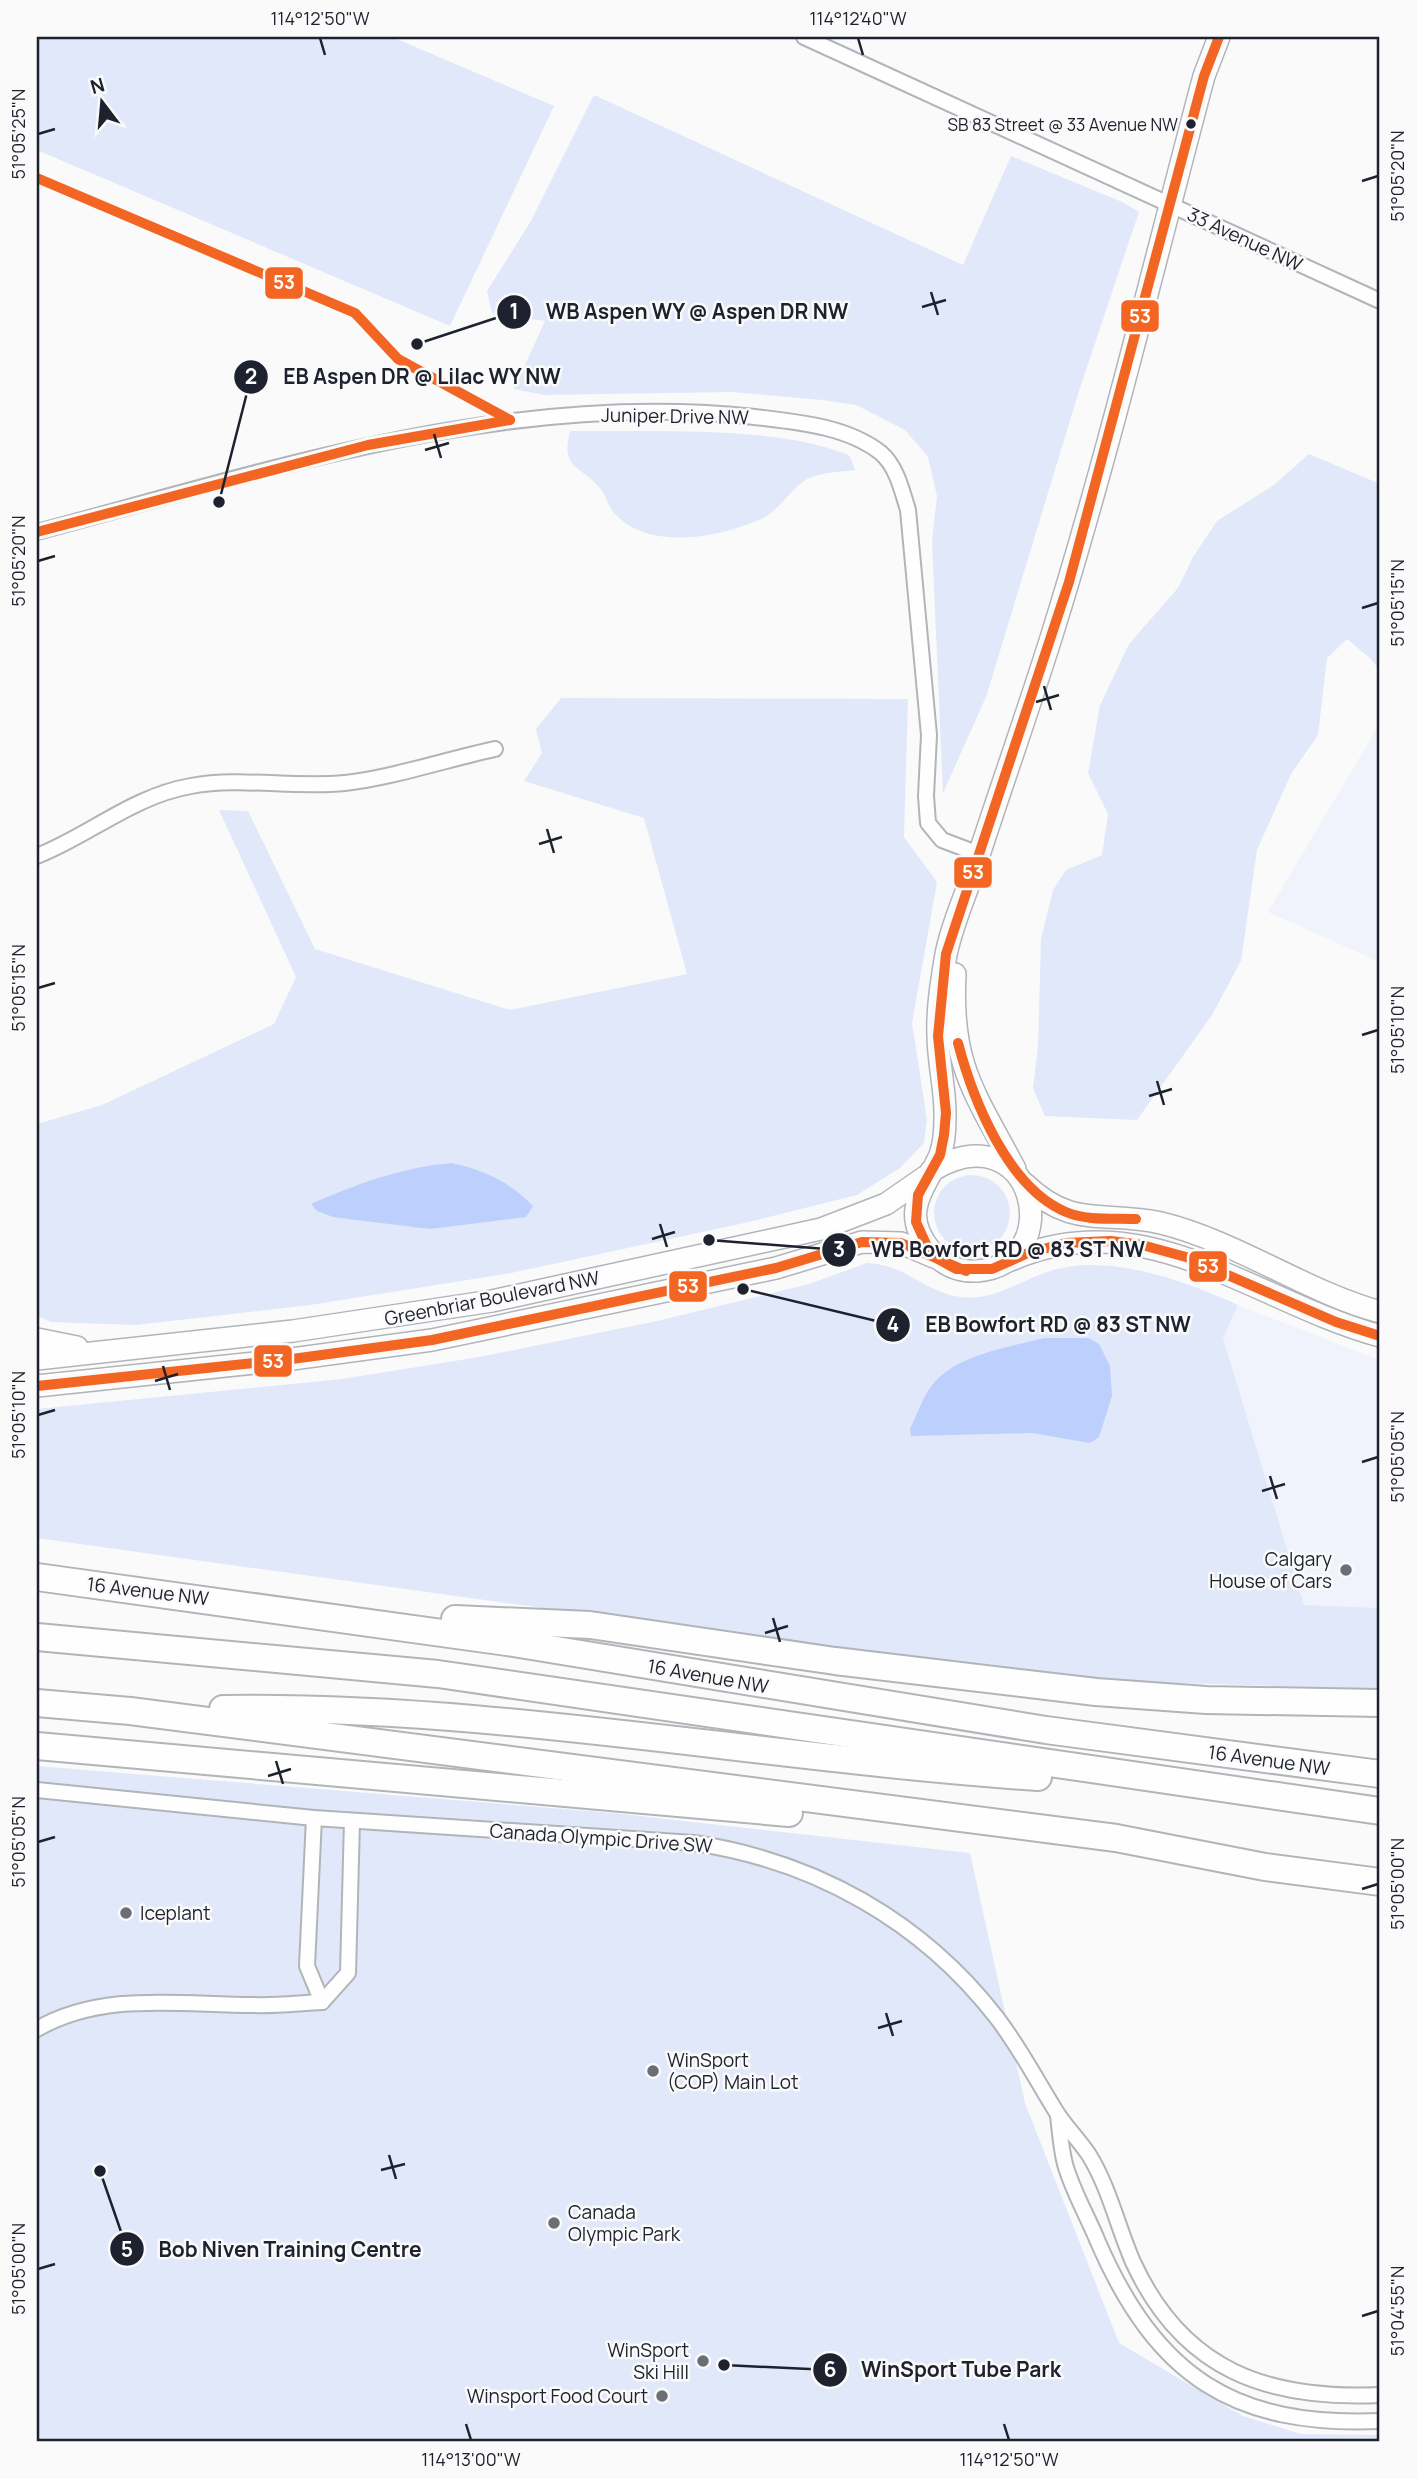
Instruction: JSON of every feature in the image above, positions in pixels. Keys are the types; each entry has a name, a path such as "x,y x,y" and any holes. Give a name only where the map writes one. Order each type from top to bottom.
{"highway":[{"name":"16 Avenue NW","path":"37,1577 320,1614 1046,1730 1380,1774"},
{"path":"320,1614 590,1625 847,1662 1096,1692 1206,1700 1380,1703"},
{"name":"16 Avenue NW","path":"37,1637 438,1674 1206,1788 1380,1811"},
{"path":"37,1703 130,1711 1116,1838 1265,1867 1380,1882"},
{"path":"130,1711 314,1708 507,1720 914,1768 1206,1788"},
{"path":"37,1746 617,1799 1116,1838"}],"street":[{"name":"33 Avenue NW","path":"804,37 1380,301"},
{"path":"1219,37 1204,76 1069,582 946,954 939,1001 938,1036 946,1113 944,1135 940,1155 918,1195 916,1222 926,1244 938,1259 968,1271 992,1269 1028,1253 1066,1243 1111,1241 1142,1245 1186,1257 1336,1322 1380,1336"},
{"name":"Juniper Drive NW","path":"37,532 368,445 532,417 648,413 728,414 794,421 839,432 883,454 897,476 908,510 929,735 926,796 928,822 942,840 979,855"},
{"path":"37,856 143,800 190,786 224,783 347,783 495,749"},
{"path":"958,919 953,1014 964,1073 1021,1179 1032,1209 1032,1222 1022,1246 1003,1264"},
{"path":"930,1172 952,1158 975,1154 998,1160 1041,1200 1067,1213 1134,1219 1181,1229 1313,1288 1380,1312"},
{"name":"Greenbriar Boulevard NW","path":"37,1359 380,1320 554,1288 845,1222 901,1196 930,1172"},
{"name":"Greenbriar Boulevard NW","path":"37,1386 292,1359 432,1340 776,1268 862,1242 901,1243 938,1259"},
{"path":"37,1339 107,1351"},
{"name":"Canada Olympic Drive SW","path":"37,1790 314,1818 694,1843 752,1854 808,1873 888,1915 958,1973 1010,2036 1058,2115 1090,2156 1142,2280 1167,2318 1192,2343 1239,2374 1281,2390 1325,2396 1380,2395"},
{"path":"314,1818 307,1966 322,2002"},
{"path":"37,2029 53,2019 101,2005 146,2002 255,2006 322,2002 348,1973 352,1821"},
{"name":"Canada Olympic Drive SW","path":"1058,2115 1065,2165 1110,2270 1140,2323 1175,2361 1217,2391 1259,2410 1304,2421 1380,2421"}],"shaded area":[{"path":"37,37 392,37 554,106 450,326 37,150"},
{"path":"594,95 963,265 1011,156 1122,202 1139,212 1079,391 986,697 943,793 932,541 937,496 928,457 905,430 856,405 822,400 732,392 544,395 514,389 545,321 492,313 487,291 531,221"},
{"path":"570,431 714,432 789,439 822,446 850,456 855,470 807,479 769,514 746,525 707,535 666,537 630,526 615,514 595,483 571,461 568,454"},
{"path":"1309,454 1380,484 1380,671 1371,659 1347,639 1327,658 1318,735 1291,774 1257,850 1241,961 1212,1015 1137,1120 1045,1116 1033,1088 1038,1047 1041,939 1053,890 1066,870 1102,855 1108,814 1088,773 1100,705 1129,644 1178,588 1193,557 1217,521 1274,485"},
{"path":"561,698 908,699 904,837 937,882 912,1023 927,1120 924,1143 900,1168 857,1195 749,1222 511,1273 310,1305 136,1325 51,1322 37,1316 37,1124 102,1105 274,1024 296,977 219,810 248,811 315,949 510,1010 687,974 644,818 524,781 542,753 536,729"},
{"path":"1380,723 1380,962 1268,912"},
{"path":"965,1175 979,1175 993,1181 1004,1192 1010,1213 1007,1228 999,1240 979,1251 965,1251 951,1245 940,1234 934,1220 934,1206 940,1192 951,1181"},
{"path":"867,1263 894,1269 937,1290 961,1297 995,1293 1047,1272 1070,1266 1119,1267 1170,1278 1238,1305 1223,1338 1304,1605 1380,1608 1380,1689 1113,1681 902,1658 37,1538 37,1409 342,1379 479,1357 657,1321 809,1284"},
{"path":"1238,1305 1380,1360 1380,1608 1304,1605 1223,1338"},
{"name":"Canada Olympic Park","path":"37,1766 613,1813 970,1853 1025,2103 1119,2343 1243,2416 1301,2434 1380,2435 1380,2442 37,2442"}],"water":[{"path":"452,1163 496,1178 533,1206 526,1217 430,1229 333,1217 317,1211 311,1204 380,1178 416,1168"},
{"path":"1044,1338 1089,1338 1099,1344 1110,1366 1112,1396 1099,1437 1090,1443 1032,1433 911,1436 910,1429 923,1400 943,1374 969,1359"}],"transit line":[{"name":"53","path":"1219,37 1204,76 1069,582 946,954 938,1036 946,1113 944,1135 940,1155 918,1195 916,1222 926,1244 938,1259 956,1269 992,1269 1028,1253 1066,1243 1111,1241 1142,1245 1186,1257 1336,1322 1380,1336"},
{"name":"53","path":"37,178 355,313 398,359 510,420"},
{"name":"53","path":"37,532 368,445 510,420"},
{"name":"53","path":"958,1043 983,1115 1010,1163 1027,1183 1045,1200 1074,1215 1136,1219"},
{"name":"53","path":"37,1386 292,1359 432,1340 776,1268 862,1242 901,1243 966,1271"}],"place":[{"name":"SB 83 Street @ 33 Avenue NW","path":"1191,124"},
{"name":"WB Aspen WY @ Aspen DR NW","path":"417,344"},
{"name":"EB Aspen DR @ Lilac WY NW","path":"219,502"},
{"name":"WB Bowfort RD @ 83 ST NW","path":"709,1240"},
{"name":"EB Bowfort RD @ 83 ST NW","path":"743,1289"},
{"name":"Calgary House of Cars","path":"1346,1570"},
{"name":"Iceplant","path":"126,1913"},
{"name":"WinSport (COP) Main Lot","path":"653,2071"},
{"name":"Bob Niven Training Centre","path":"100,2171"},
{"name":"Canada Olympic Park","path":"554,2223"},
{"name":"WinSport Ski Hill","path":"703,2361"},
{"name":"WinSport Tube Park","path":"724,2365"},
{"name":"Winsport Food Court","path":"662,2396"}]}
